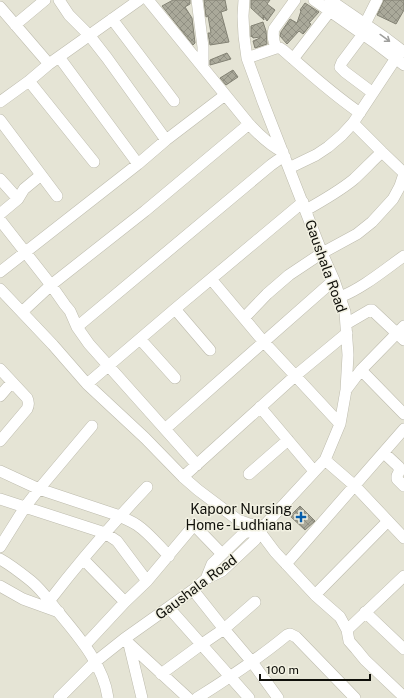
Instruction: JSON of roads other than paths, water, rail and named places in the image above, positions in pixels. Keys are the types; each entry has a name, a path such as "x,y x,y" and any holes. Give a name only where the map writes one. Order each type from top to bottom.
{"street":[{"path":"15,25 44,0"},
{"path":"59,0 69,15 89,35 107,58 166,140"},
{"path":"77,327 284,154 265,140 249,124 148,0"},
{"path":"197,0 203,47 203,67"},
{"name":"Gaushala Road","path":"59,698 95,662 126,642 206,579 222,571 260,532 325,460 340,424 346,390 348,355 345,312 334,280 322,253 247,58 244,36 244,0"},
{"path":"276,48 273,40 274,29 295,0"},
{"path":"289,168 316,155 342,135 353,123 373,93 401,58 364,29 330,6 314,0"},
{"path":"373,93 340,67 364,29 376,0"},
{"path":"0,102 49,64 112,20 133,1"},
{"path":"294,59 330,6"},
{"path":"0,7 49,64"},
{"path":"112,20 174,101"},
{"path":"247,58 276,48 283,50 338,98 360,113"},
{"path":"59,57 138,164"},
{"path":"29,81 94,162"},
{"path":"0,272 225,95"},
{"path":"0,120 57,196"},
{"path":"244,318 289,274 322,253 357,234 372,222 393,199 400,186 404,173 353,123"},
{"path":"22,312 51,285 145,211 249,124"},
{"path":"87,384 211,279 304,206 327,199 353,180 382,152"},
{"path":"0,214 18,199 24,190 41,175"},
{"path":"0,179 18,199"},
{"path":"0,220 70,311 77,327 89,344 197,465"},
{"path":"340,297 350,294 404,256"},
{"path":"211,279 263,341 340,424"},
{"path":"165,429 334,280"},
{"path":"0,289 87,384 145,438 183,477 238,520 249,524 260,532 269,545 315,595 340,617 347,630 349,641 366,660 404,696"},
{"path":"175,309 210,350"},
{"path":"183,477 346,329 368,311 372,310 402,333 361,370 346,390"},
{"path":"140,339 175,378"},
{"path":"0,369 27,398 28,401 27,409 0,441"},
{"path":"361,370 404,414"},
{"path":"0,396 12,382"},
{"path":"260,407 314,471"},
{"path":"0,547 39,489 92,426"},
{"path":"286,564 404,429"},
{"path":"248,474 288,440"},
{"path":"384,453 399,467 397,479 404,486"},
{"path":"325,460 355,486 404,538"},
{"path":"0,471 39,489 120,516 137,525 169,556"},
{"path":"50,600 83,558 147,487"},
{"path":"0,499 105,533 117,541 147,581"},
{"path":"315,595 388,521"},
{"path":"85,645 147,581 194,526 222,554"},
{"path":"206,579 212,564 244,533 260,532"},
{"path":"83,558 125,602"},
{"path":"0,560 31,581 50,600 85,645 104,681 108,698"},
{"path":"347,630 404,576"},
{"path":"0,586 23,600 59,612"},
{"path":"193,590 252,662 278,698"},
{"path":"162,674 224,629 255,602"},
{"path":"169,608 249,698"},
{"path":"365,612 404,649"},
{"path":"197,698 230,678 287,635 293,635 355,698"},
{"path":"126,642 188,698"},
{"path":"126,642 142,698"},
{"path":"174,686 176,698"}],"place":[{"name":"Kapoor Nursing Home - Ludhiana","path":"301,517"}]}
